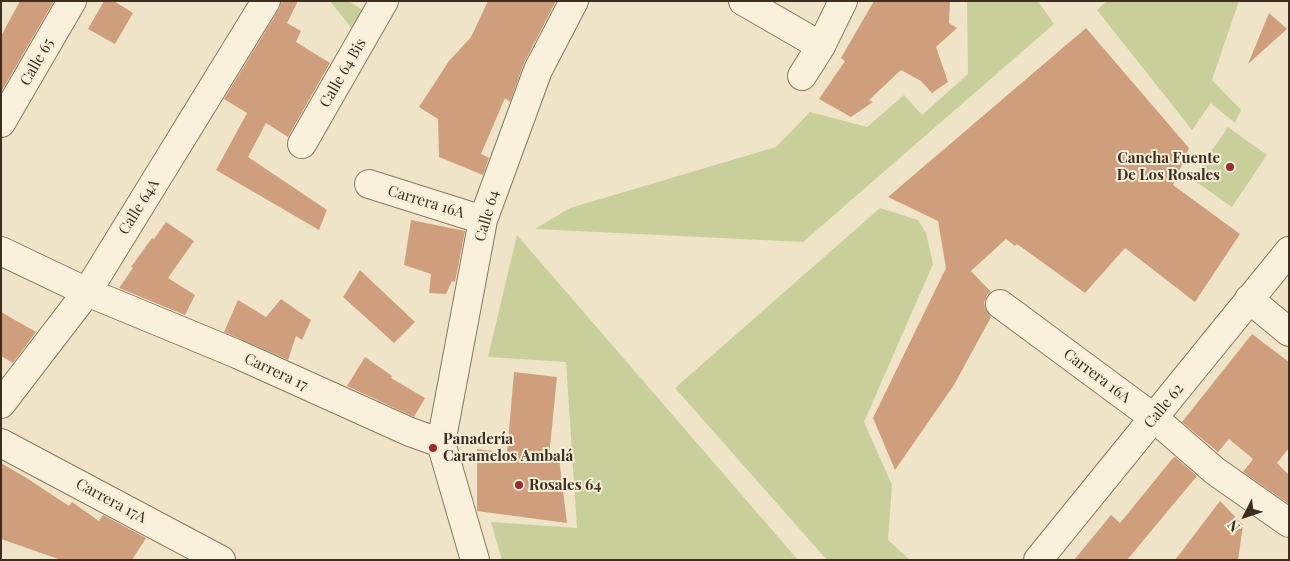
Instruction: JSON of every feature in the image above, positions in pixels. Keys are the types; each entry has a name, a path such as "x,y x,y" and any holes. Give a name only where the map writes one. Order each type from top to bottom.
{"street":[{"name":"Calle 65","path":"1,123 72,1"},
{"name":"Calle 64A","path":"1,404 87,292 266,1"},
{"name":"Calle 64 Bis","path":"302,144 384,1"},
{"name":"Calle 64","path":"441,443 483,220 538,70 574,1"},
{"path":"743,1 821,46"},
{"path":"802,76 821,46 843,1"},
{"name":"Carrera 16A","path":"369,184 483,220"},
{"name":"Carrera 17","path":"1,251 87,292 237,354 410,432 441,443"},
{"name":"Calle 62","path":"1038,560 1289,251"},
{"path":"1249,300 1289,332"},
{"name":"Carrera 16A","path":"1000,304 1154,418 1215,472 1289,523"},
{"name":"Carrera 17A","path":"1,443 221,560"},
{"path":"441,443 475,560"}],"green space":[{"path":"330,1 349,1 367,13 354,31"},
{"path":"967,1 1038,1 1054,24 803,242 535,229 570,208 776,147 810,112 867,127 904,95 922,115 968,74"},
{"path":"1107,1 1239,1 1212,80 1241,110 1235,123 1211,103 1192,130 1097,10"},
{"name":"Cancha Fuente De Los Rosales","path":"1228,127 1267,155 1232,207 1192,179"},
{"path":"880,208 918,220 926,233 933,264 864,422 892,485 888,540 910,560 827,560 675,388"},
{"path":"517,235 798,560 502,560 491,522 577,528 566,362 488,357"}],"building":[{"path":"20,1 54,1 1,92 1,36"},
{"path":"104,1 114,1 133,13 115,44 88,29"},
{"path":"282,1 298,1 287,23 301,31 296,42 330,63 288,137 266,123 248,157 327,210 319,230 216,170 247,113 224,99"},
{"path":"488,1 556,1 524,63 510,102 505,98 481,154 489,158 483,175 439,157 438,119 419,107 449,61 471,37"},
{"path":"874,1 950,1 949,23 957,28 936,47 948,82 932,93 921,81 901,70 869,100 873,102 851,117 819,99 845,61 841,58"},
{"path":"1269,13 1287,29 1248,64"},
{"path":"1086,28 1189,148 1173,185 1240,234 1195,302 1125,248 1085,293 1017,244 1015,246 1006,239 971,271 991,292 987,295 984,303 991,317 954,385 895,470 873,418 946,268 938,221 888,197"},
{"path":"411,220 465,231 455,282 452,281 446,294 429,293 431,274 404,265"},
{"path":"166,222 194,241 168,278 195,295 185,315 119,288 133,268 131,267"},
{"path":"360,270 415,322 394,343 343,297"},
{"path":"281,299 311,320 302,340 296,336 288,360 224,332 238,300 266,317"},
{"path":"1,312 36,332 13,363 1,356"},
{"path":"1252,334 1289,362 1289,448 1277,463 1289,475 1289,504 1243,472 1253,459 1229,439 1218,452 1182,422"},
{"path":"365,357 392,376 391,378 425,398 414,417 347,386"},
{"name":"Rosales 64","path":"514,372 557,377 549,457 559,458 567,523 477,511 477,449 507,453"},
{"path":"1175,457 1197,476 1127,560 1074,560 1111,515 1120,523"},
{"path":"1,463 69,506 72,502 99,521 103,515 146,538 132,560 61,560 1,539"},
{"path":"1220,501 1243,525 1238,560 1175,560"}],"place":[{"name":"Cancha Fuente De Los Rosales","path":"1230,167"},
{"name":"Panadería Caramelos Ambalá","path":"433,448"},
{"name":"Rosales 64","path":"519,485"}]}
